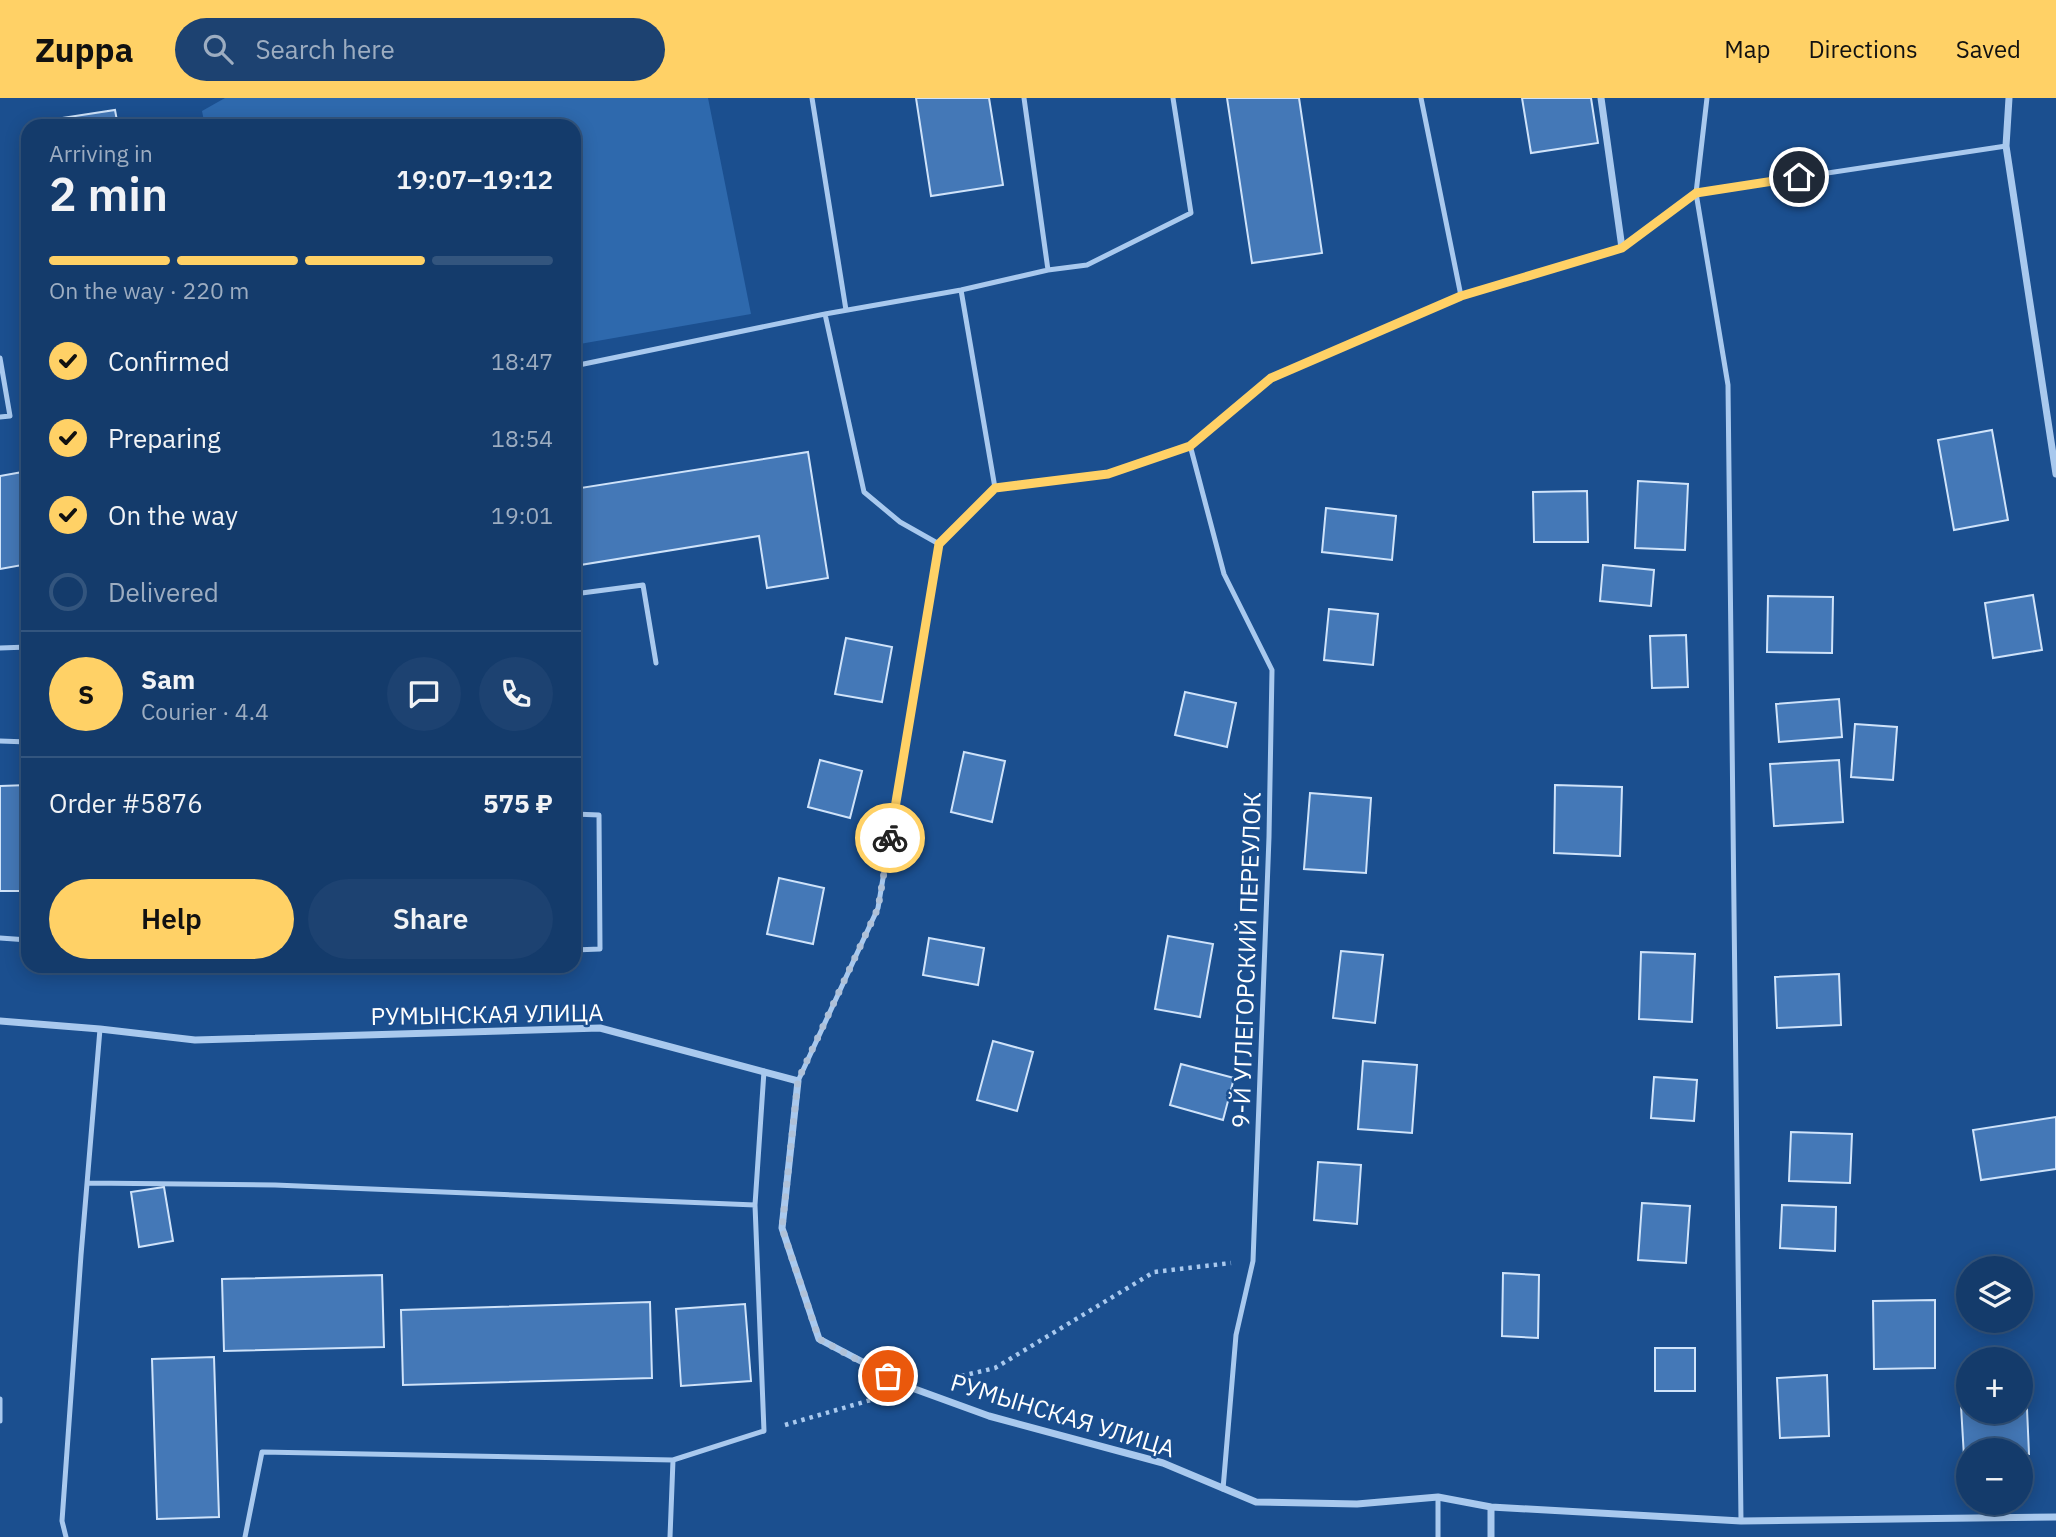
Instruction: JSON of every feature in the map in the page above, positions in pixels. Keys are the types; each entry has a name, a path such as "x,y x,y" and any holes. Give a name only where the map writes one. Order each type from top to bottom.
{"street":[{"path":"1601,98 1622,248"},
{"path":"2009,98 2006,146 2056,474"},
{"name":"РУМЫНСКАЯ УЛИЦА","path":"0,1021 195,1040 600,1028 798,1080 782,1228 819,1339 912,1388 989,1416 1163,1463 1256,1502 1357,1504 1438,1497 1491,1507 1741,1521 2056,1517"},
{"path":"1491,1507 1491,1537"}],"lane":[{"path":"812,98 846,310"},
{"path":"1024,98 1048,270"},
{"path":"581,365 825,314 961,290 1048,270 1087,265 1191,214 1173,98"},
{"path":"1421,98 1461,296"},
{"path":"1707,98 1696,193 1728,385 1741,1521"},
{"path":"798,1080 878,908 939,544 995,488 1108,474 1190,446 1271,378 1461,296 1622,248 1696,193 2006,146"},
{"path":"961,290 995,488"},
{"path":"825,314 864,492 900,522 939,544"},
{"path":"0,358 10,416 0,417"},
{"name":"9-Й УГЛЕГОРСКИЙ ПЕРЕУЛОК","path":"1190,446 1224,574 1272,670 1269,837 1253,1261 1236,1335 1223,1489"},
{"path":"581,593 643,585 656,663"},
{"path":"0,648 21,646"},
{"path":"0,741 21,742"},
{"path":"581,814 599,815 600,949 581,950"},
{"path":"0,938 21,940"},
{"path":"66,1537 62,1521 100,1029"},
{"path":"245,1537 262,1452 673,1460 764,1431 755,1205 764,1071"},
{"path":"87,1183 275,1185 755,1205"},
{"path":"0,1399 0,1421"},
{"path":"670,1537 673,1460"},
{"path":"1438,1497 1438,1537"}],"path":[{"path":"764,1431 912,1388 995,1368 1154,1272 1253,1261"}],"shaded area":[{"path":"225,98 708,98 751,314 581,344 581,119 204,119 202,111"}],"building":[{"path":"916,98 989,98 1003,185 931,196"},
{"path":"1227,98 1299,98 1322,253 1252,263"},
{"path":"1522,98 1591,98 1598,143 1531,153"},
{"path":"115,110 117,119 55,119"},
{"path":"1992,430 2008,520 1954,530 1938,440"},
{"path":"808,452 828,578 767,588 759,536 581,565 581,488"},
{"path":"21,472 21,565 0,569 0,476"},
{"path":"1638,481 1688,484 1685,550 1635,548"},
{"path":"1587,491 1588,542 1534,542 1533,492"},
{"path":"1326,508 1396,516 1392,560 1322,552"},
{"path":"1603,565 1654,570 1651,606 1600,601"},
{"path":"2033,595 2042,650 1993,658 1985,603"},
{"path":"1768,596 1833,597 1832,653 1767,652"},
{"path":"1329,609 1378,614 1373,665 1324,660"},
{"path":"1686,635 1688,687 1652,688 1650,636"},
{"path":"846,638 892,647 882,702 835,694"},
{"path":"1185,692 1236,703 1227,747 1175,735"},
{"path":"1839,699 1842,737 1779,742 1776,704"},
{"path":"1855,724 1897,727 1893,780 1851,777"},
{"path":"964,752 1005,761 992,822 951,812"},
{"path":"820,760 862,771 850,818 808,807"},
{"path":"1839,760 1843,822 1774,826 1770,764"},
{"path":"21,785 21,891 0,891 0,786"},
{"path":"1555,785 1622,787 1620,856 1554,853"},
{"path":"1310,793 1371,798 1366,873 1304,869"},
{"path":"779,878 824,888 813,944 767,934"},
{"path":"1168,936 1213,944 1200,1017 1155,1009"},
{"path":"929,938 984,948 978,985 923,975"},
{"path":"1341,951 1383,955 1375,1023 1333,1018"},
{"path":"1641,952 1695,954 1692,1022 1639,1019"},
{"path":"1839,974 1841,1025 1777,1028 1775,977"},
{"path":"993,1041 1033,1052 1017,1111 977,1100"},
{"path":"1363,1061 1417,1065 1412,1133 1358,1129"},
{"path":"1181,1064 1234,1078 1223,1120 1170,1105"},
{"path":"1654,1077 1697,1080 1694,1121 1651,1118"},
{"path":"2056,1117 2056,1169 1981,1180 1973,1130"},
{"path":"1791,1132 1852,1134 1850,1183 1789,1181"},
{"path":"1318,1162 1361,1165 1357,1224 1314,1220"},
{"path":"164,1187 173,1241 139,1247 131,1192"},
{"path":"1642,1203 1690,1206 1686,1263 1638,1260"},
{"path":"1782,1205 1836,1207 1835,1251 1780,1248"},
{"path":"1503,1273 1539,1275 1538,1338 1502,1336"},
{"path":"382,1275 384,1347 224,1351 222,1279"},
{"path":"382,1275 384,1347 224,1351 222,1279"},
{"path":"1935,1300 1935,1368 1874,1369 1873,1301"},
{"path":"650,1302 652,1378 403,1385 401,1310"},
{"path":"650,1302 652,1378 403,1385 401,1310"},
{"path":"745,1304 751,1381 681,1386 676,1309"},
{"path":"1655,1348 1695,1348 1695,1391 1655,1391"},
{"path":"214,1357 219,1517 157,1519 152,1359"},
{"path":"214,1357 219,1517 157,1519 152,1359"},
{"path":"1827,1375 1829,1436 1780,1438 1777,1378"},
{"path":"1962,1424 2028,1424 2028,1438 1963,1438"}],"way so far":[{"path":"888,1376 819,1339 782,1228 798,1080 878,908 890,838"}],"route":[{"path":"890,838 939,544 995,488 1108,474 1190,446 1271,378 1461,296 1622,248 1696,193 1799,177"}]}
